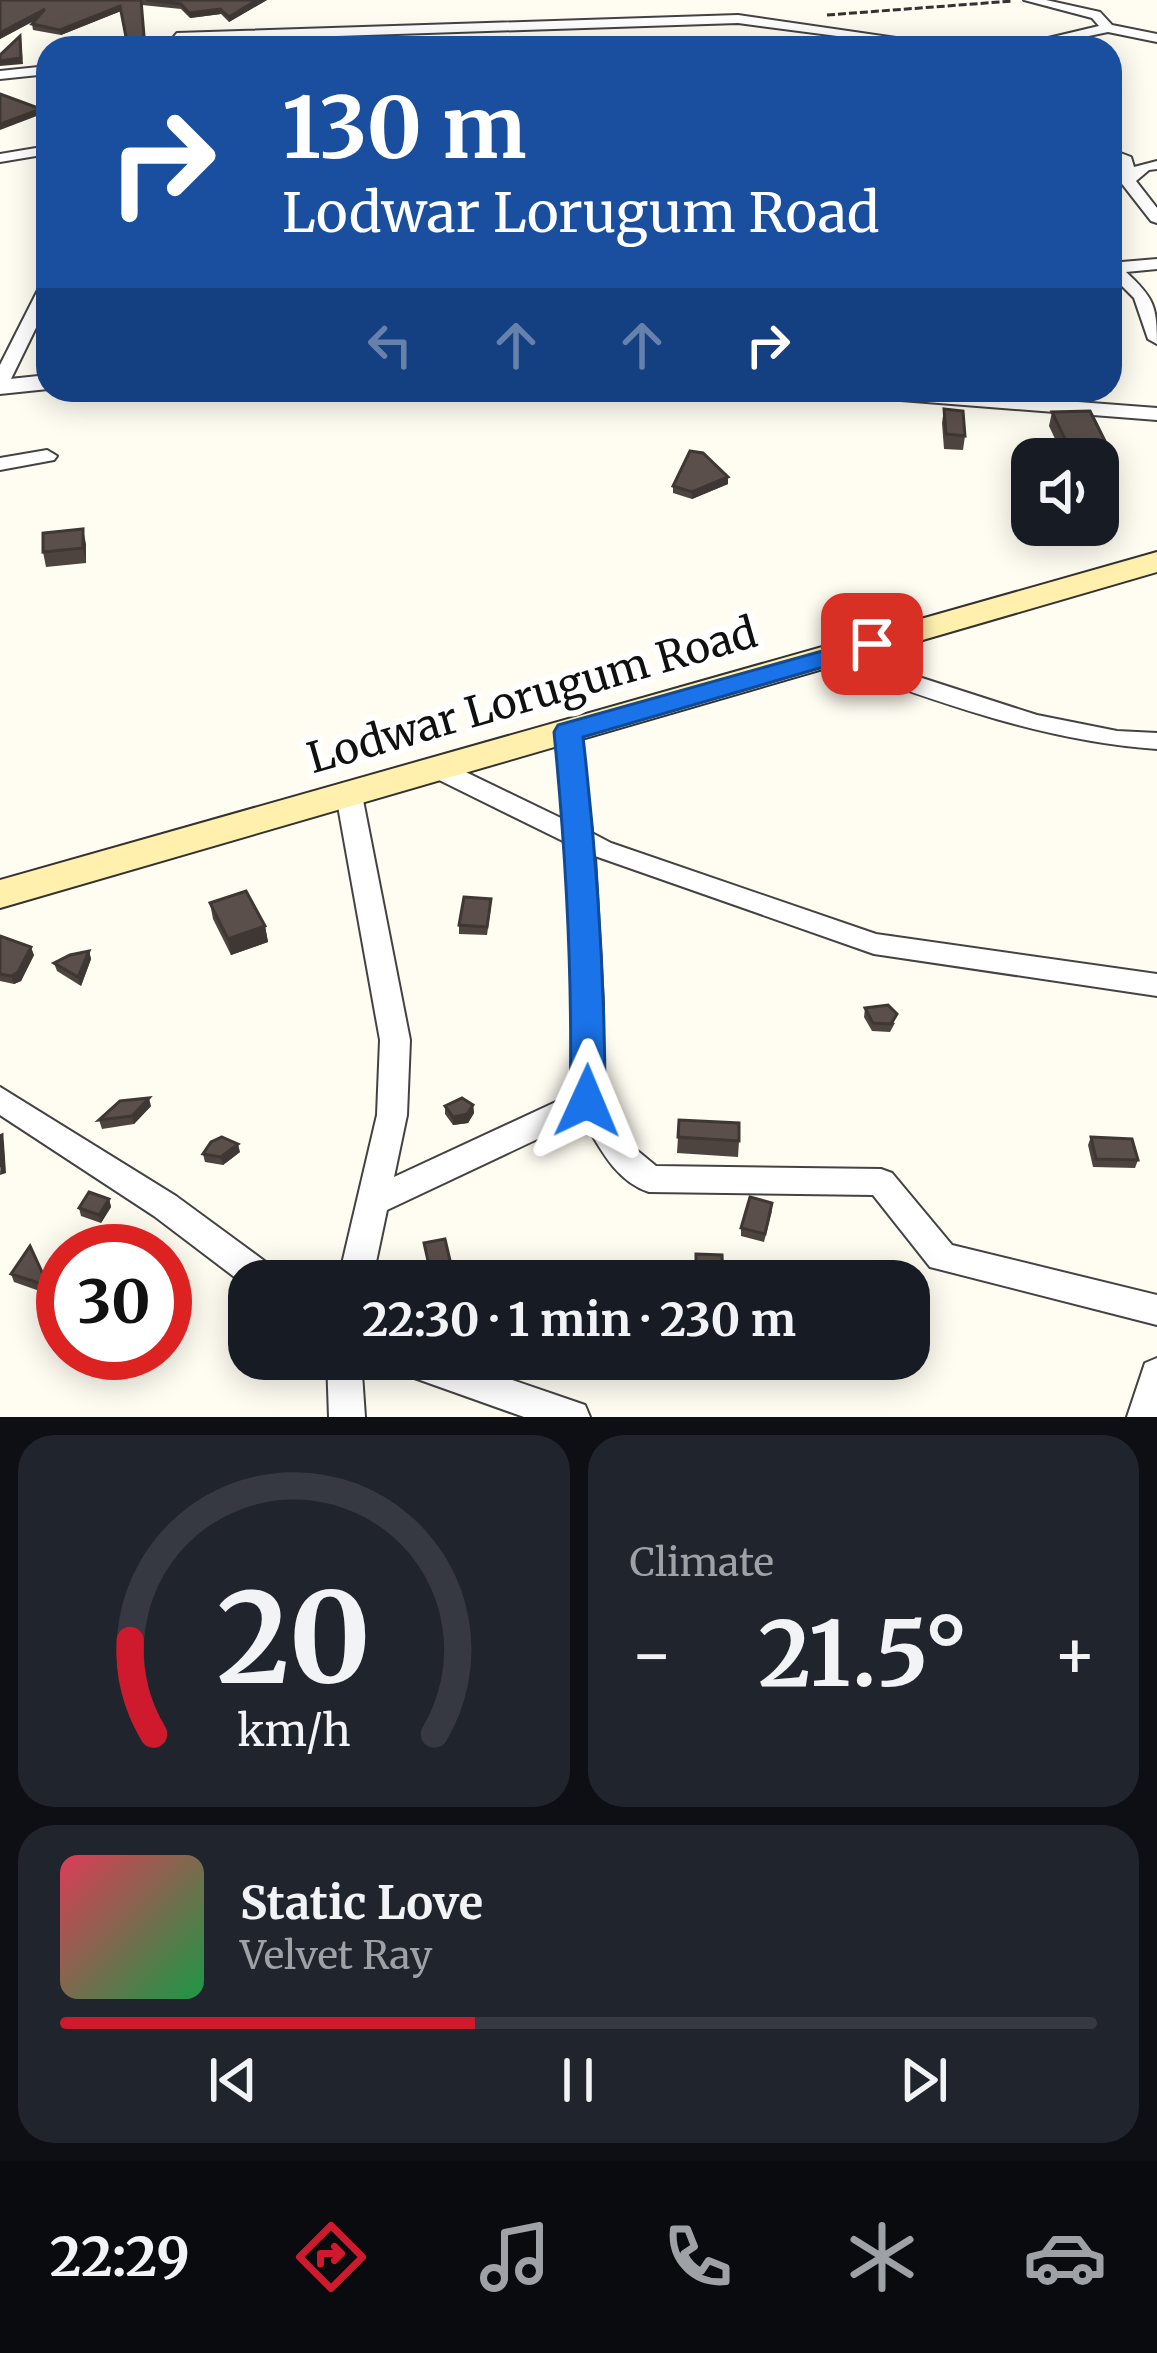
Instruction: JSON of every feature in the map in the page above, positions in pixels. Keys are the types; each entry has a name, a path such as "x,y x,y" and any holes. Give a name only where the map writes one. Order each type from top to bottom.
{"main road":[{"name":"Lodwar Lorugum Road","path":"0,894 1157,562"}],"street":[{"path":"1030,0 1096,15 1108,28"},
{"path":"208,36 737,19 867,36"},
{"path":"1070,36 1108,28 1157,38"},
{"path":"0,75 36,72"},
{"path":"0,86 31,73"},
{"path":"0,158 36,152"},
{"path":"1122,158 1127,180 1157,218"},
{"path":"1127,180 1145,166 1157,165"},
{"path":"1122,267 1157,264"},
{"path":"1122,277 1142,296 1157,339"},
{"path":"36,311 0,385 36,383"},
{"path":"1004,402 1157,414"},
{"path":"0,464 46,456"},
{"path":"832,656 982,708 1128,740 1157,741"},
{"path":"568,732 589,1003 587,1101 622,1156 649,1179 881,1182 942,1257 1157,1310"},
{"path":"438,770 579,838 874,944 1157,985"},
{"path":"349,795 395,1040 392,1115 360,1260"},
{"path":"0,1099 237,1260"},
{"path":"373,1202 587,1101"},
{"path":"1145,1417 1157,1374"},
{"path":"345,1380 347,1417"},
{"path":"465,1380 572,1417"}],"path":[{"path":"808,16 1030,0"}],"building":[{"path":"0,0 141,0 144,36 126,36 120,6 60,30 32,24 45,9 0,33"},
{"path":"146,0 257,0 229,17 220,9 189,13 181,4"},
{"path":"20,36 21,58 0,61 0,55"},
{"path":"0,94 36,107 36,111 0,124"},
{"path":"944,409 963,411 965,436 946,434"},
{"path":"1090,411 1104,438 1065,438 1052,412"},
{"path":"690,451 703,453 728,477 692,492 673,486"},
{"path":"83,529 83,548 43,552 43,533"},
{"path":"246,891 265,926 228,939 210,903"},
{"path":"464,897 491,899 487,927 459,925"},
{"path":"0,936 31,947 11,976 0,974"},
{"path":"89,951 78,977 54,963 70,955"},
{"path":"888,1005 897,1014 891,1024 873,1023 865,1008"},
{"path":"149,1098 132,1116 99,1120 120,1101"},
{"path":"462,1098 473,1105 467,1114 453,1117 445,1106"},
{"path":"679,1120 739,1123 739,1141 678,1137"},
{"path":"222,1137 238,1144 221,1157 203,1154 211,1142"},
{"path":"1091,1137 1132,1139 1138,1160 1096,1159"},
{"path":"89,1192 109,1199 99,1215 79,1208"},
{"path":"750,1197 772,1203 765,1234 741,1228"},
{"path":"445,1239 450,1260 428,1260 424,1243"},
{"path":"30,1246 36,1259 36,1282 11,1274"},
{"path":"696,1254 722,1255 722,1260 696,1260"}],"route":[{"path":"587,1101 589,1003 581,851 568,732 872,644"}]}
